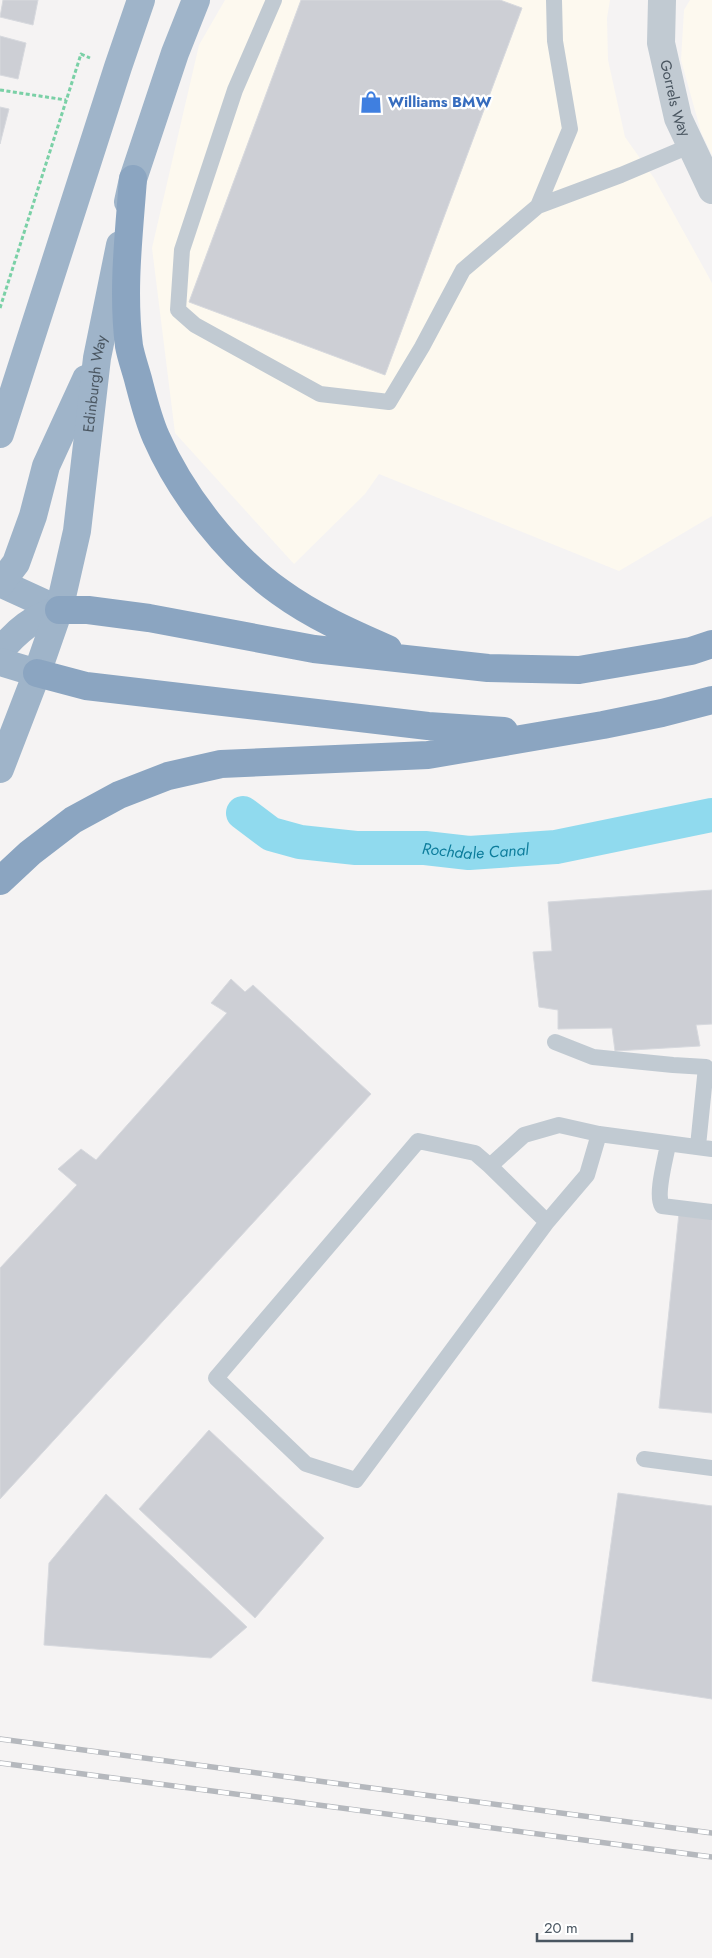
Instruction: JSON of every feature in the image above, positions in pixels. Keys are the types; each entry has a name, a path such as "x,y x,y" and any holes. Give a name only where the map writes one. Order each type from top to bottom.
{"highway":[{"path":"0,432 141,0"},
{"name":"Edinburgh Way","path":"0,769 59,610 77,531 97,358 133,179 175,53 196,0"},
{"path":"133,179 125,295 130,347 140,389 156,436 175,473 197,508 230,548 280,592 342,629 410,658"},
{"path":"59,610 0,583 16,563 33,516 46,466 97,358"},
{"path":"0,651 25,625 42,615 59,610 88,610 149,618 314,649 488,668 579,670 691,651 712,644"},
{"path":"0,662 86,686 428,726 545,734"},
{"path":"0,882 30,853 73,820 119,795 168,776 221,764 428,755 654,715 712,700"}],"street":[{"name":"Gorrels Way","path":"662,0 661,43 678,118 712,190"}],"lane":[{"path":"274,0 235,90 182,250 178,310 195,325 320,394 389,402 422,347 463,270 538,206 621,175 692,145"},
{"path":"538,206 570,129 555,41 554,0"},
{"path":"490,1166 524,1135 558,1125 599,1134 705,1148 709,1067 664,1065 593,1057 555,1042"},
{"path":"547,1222 476,1154 418,1141 216,1378 306,1464 356,1480 547,1222 587,1175 599,1134"},
{"path":"668,1144 661,1188 660,1202 662,1206 712,1212"},
{"path":"644,1459 712,1468"}],"path":[{"path":"0,308 80,54"},
{"path":"0,90 66,100"}],"shaded area":[{"path":"225,0 610,0 607,18 608,60 625,137 654,178 712,283 712,516 619,571 379,474 365,494 294,564 175,433 152,248 199,45"},
{"path":"690,0 712,0 712,155 701,132 681,60 684,10"}],"building":[{"path":"3,0 38,0 33,25 0,17"},
{"path":"301,0 500,0 522,8 385,375 189,302"},
{"path":"0,36 26,43 18,79 0,75"},
{"path":"0,107 9,109 0,144"},
{"path":"712,890 712,1024 696,1025 700,1046 615,1051 612,1028 558,1029 558,1010 539,1007 533,952 552,951 548,902"},
{"path":"231,979 245,992 253,985 371,1094 0,1499 0,1268 77,1185 58,1169 81,1149 96,1160 227,1013 211,1003"},
{"path":"679,1213 712,1217 712,1413 659,1408"},
{"path":"209,1430 324,1538 255,1618 139,1509"},
{"path":"618,1493 712,1506 712,1699 592,1681"},
{"path":"106,1494 247,1627 211,1658 44,1645 49,1563"}],"waterway":[{"name":"Rochdale Canal","path":"243,813 271,834 300,842 356,848 425,848 469,853 556,847 712,815"}],"railway":[{"path":"0,1739 712,1833"},
{"path":"0,1763 712,1857"}],"place":[{"name":"Williams BMW","path":"371,102"}]}
